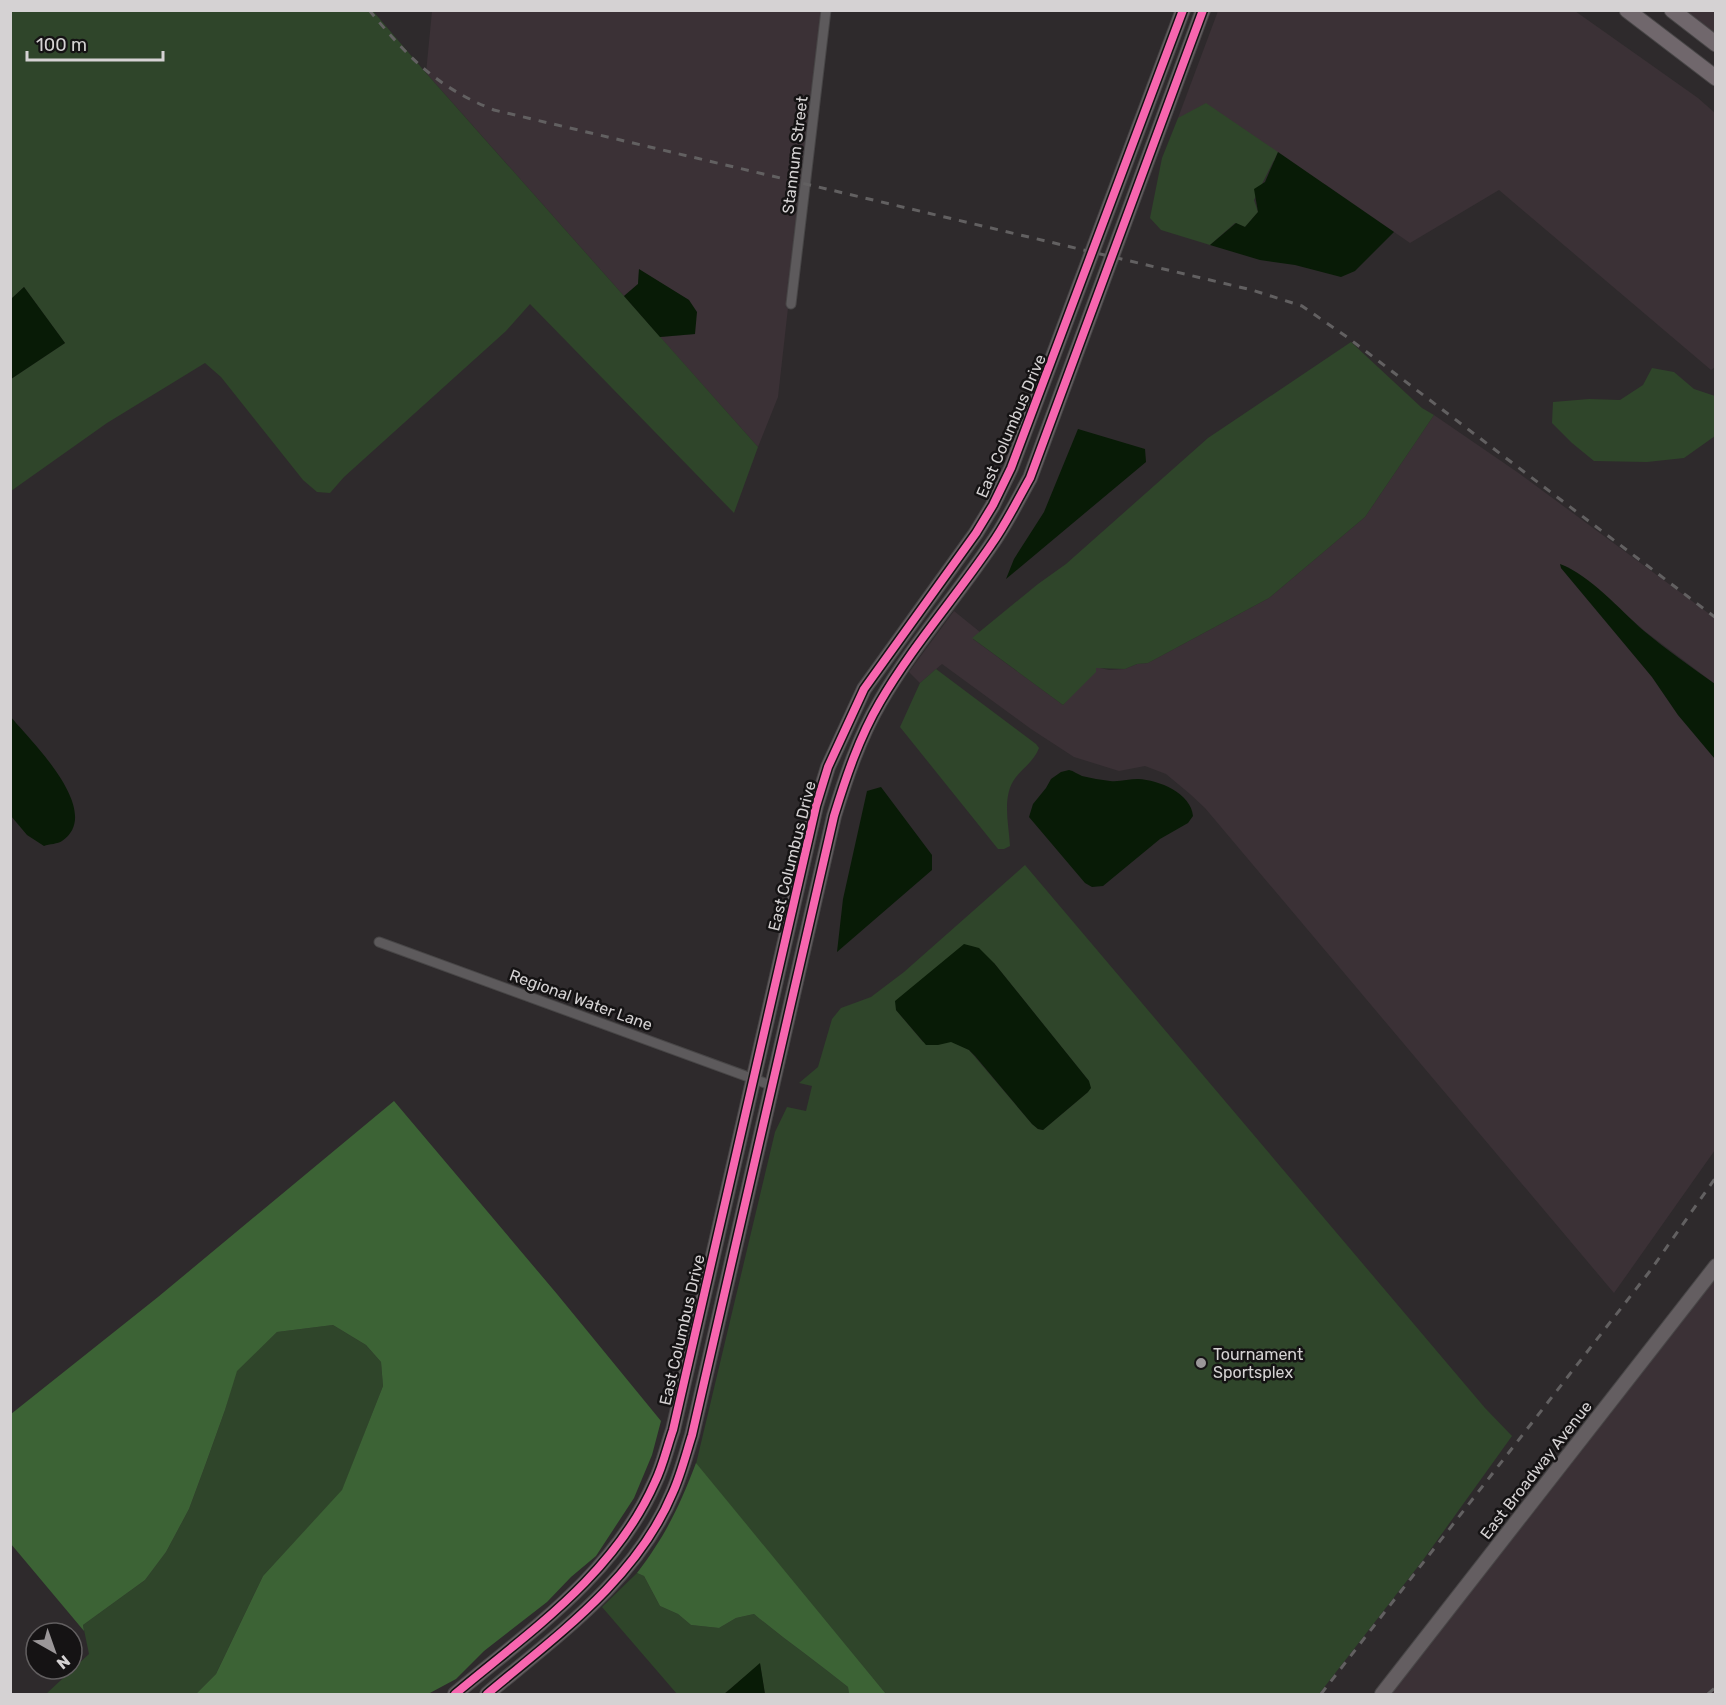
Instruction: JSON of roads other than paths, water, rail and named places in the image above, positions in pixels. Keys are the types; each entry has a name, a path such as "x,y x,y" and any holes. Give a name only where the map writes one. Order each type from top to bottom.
{"main road":[{"path":"1628,10 1716,78"},
{"path":"1672,10 1716,44"}],"street":[{"name":"Stannum Street","path":"791,304 826,10"},
{"name":"East Columbus Drive","path":"455,1695 572,1597 597,1572 620,1544 656,1482 673,1430 816,806 828,767 864,689 976,532 993,506 1011,468 1183,10"},
{"name":"East Columbus Drive","path":"487,1695 612,1585 635,1557 673,1492 692,1436 831,827 846,777 861,738 880,701 991,545 1029,478 1203,10"},
{"path":"1166,55 1185,62"},
{"path":"908,625 925,636"},
{"name":"Regional Water Lane","path":"380,942 773,1086"},
{"name":"East Broadway Avenue","path":"1382,1695 1716,1266"}],"railway":[{"path":"369,10 424,69 455,91 494,110 1252,290 1302,306 1347,337 1716,618"},
{"path":"1321,1694 1650,1271 1716,1177"},
{"path":"1708,1694 1716,1687"}],"place":[{"name":"Tournament Sportsplex","path":"1201,1363"}]}
